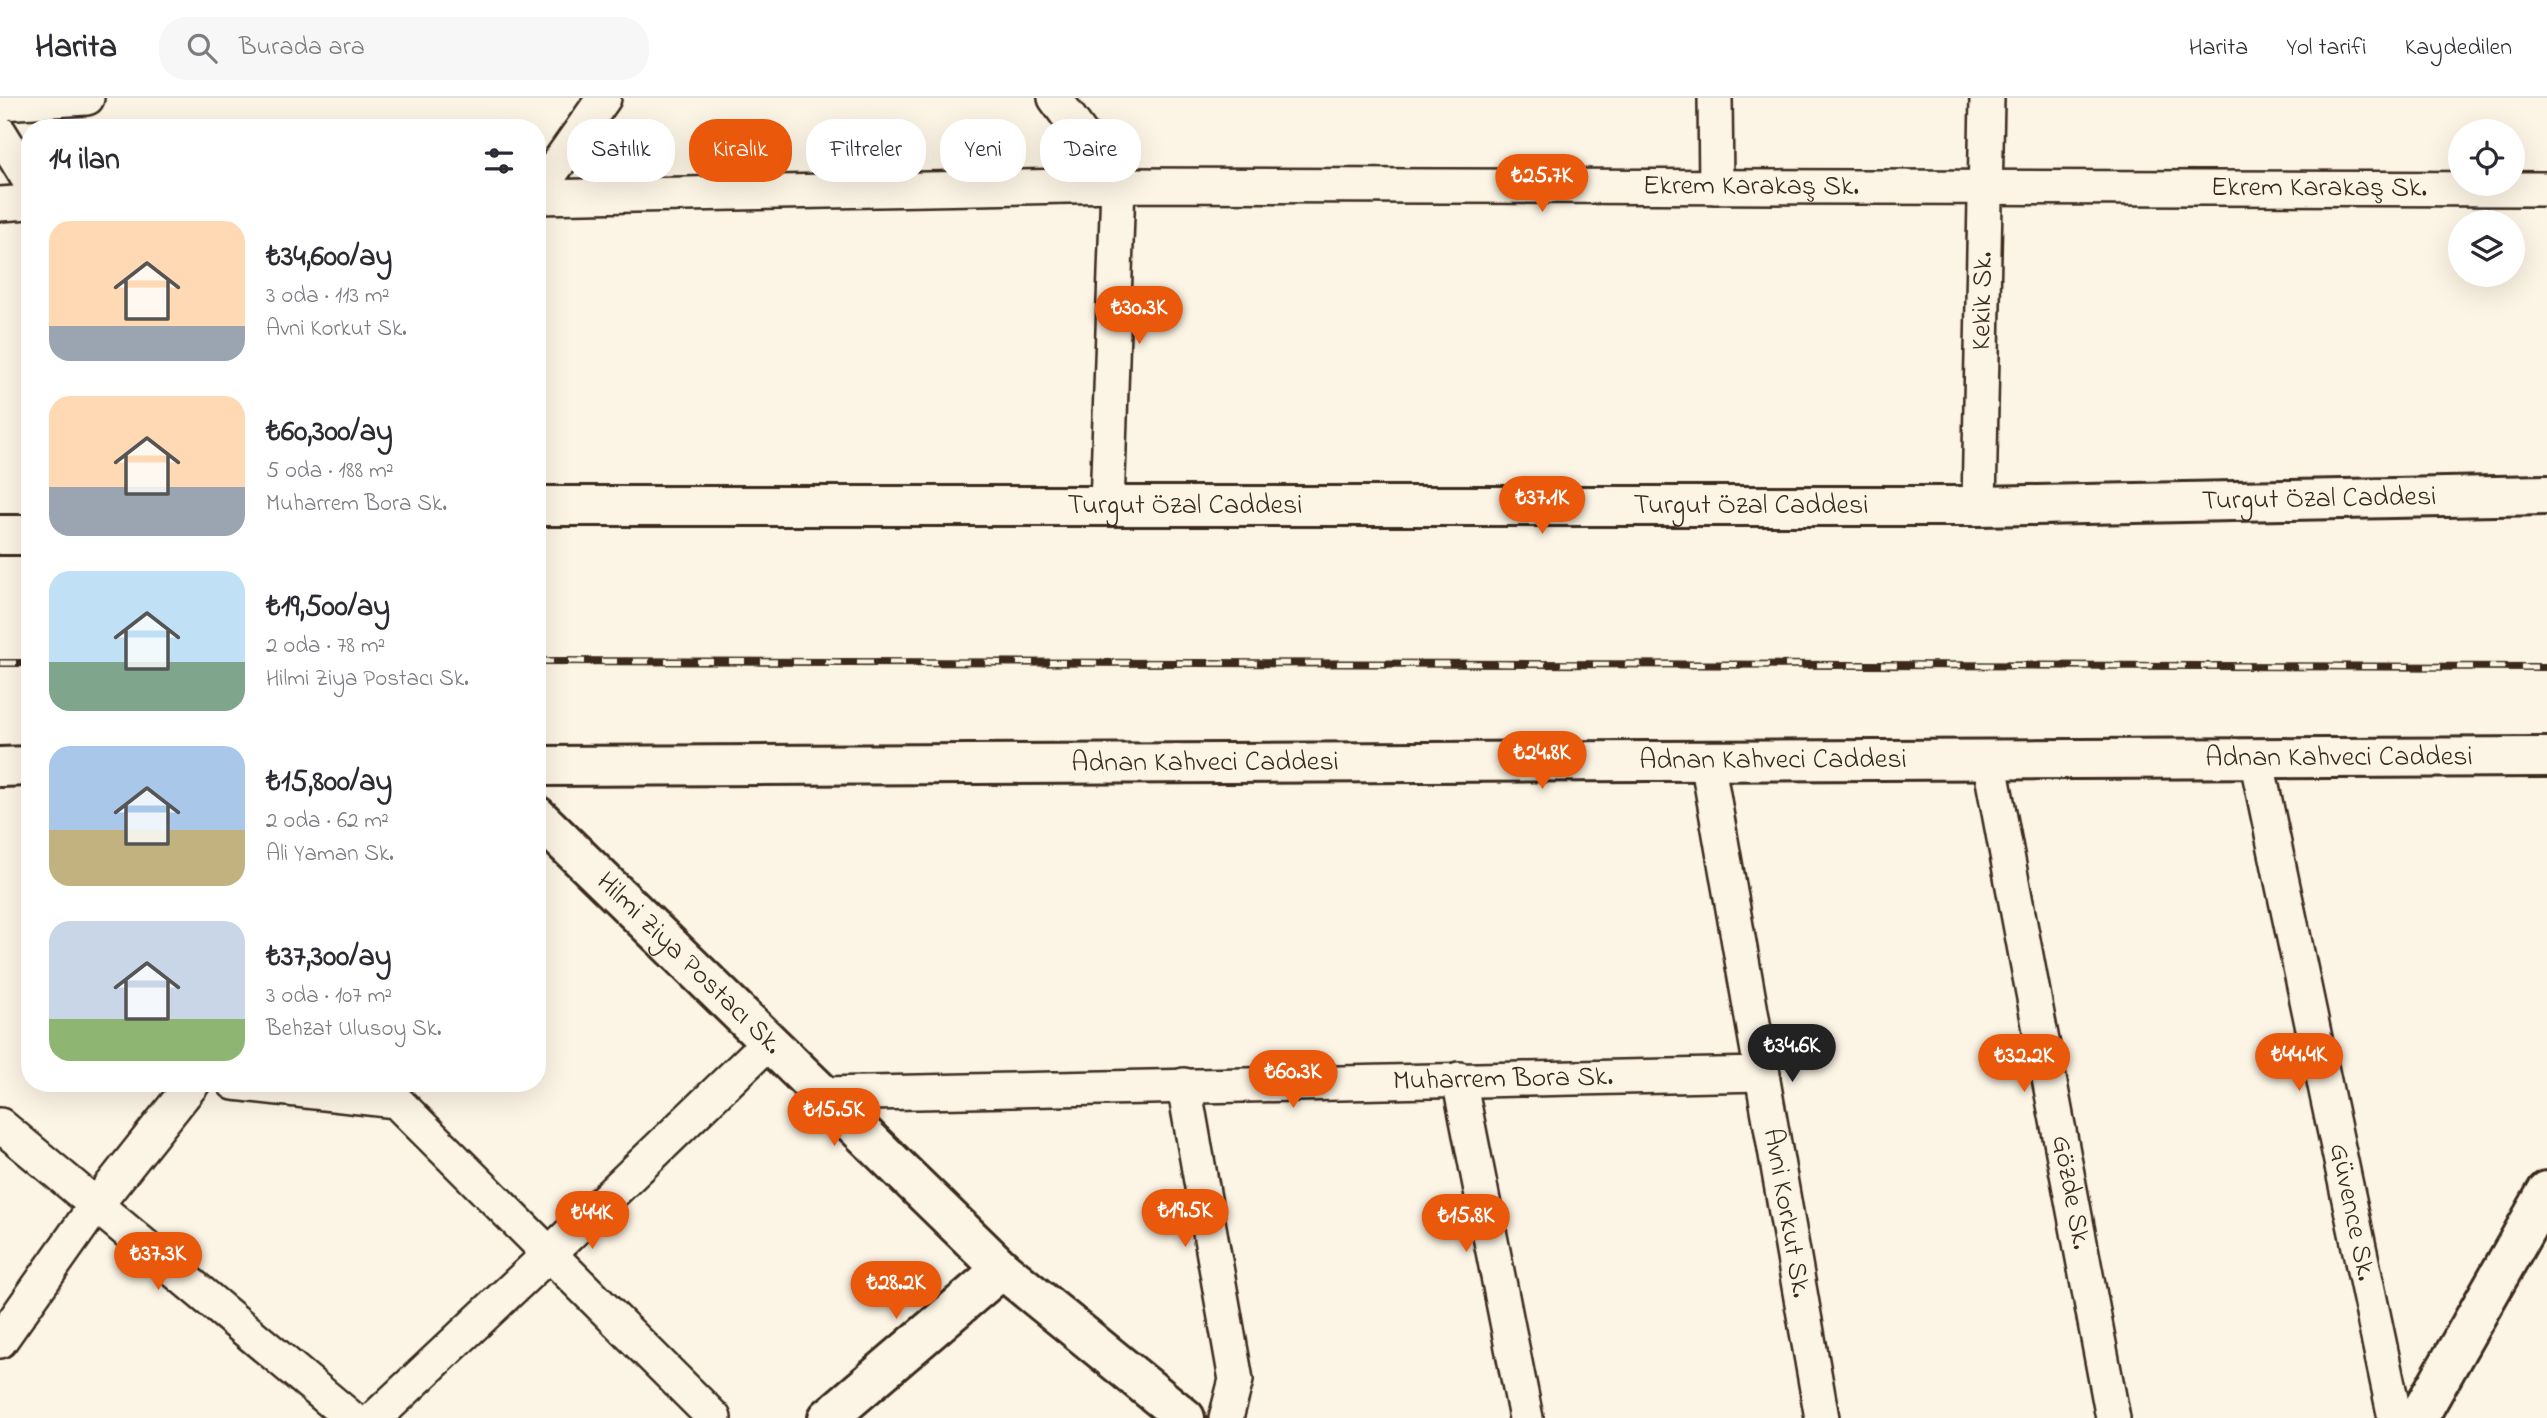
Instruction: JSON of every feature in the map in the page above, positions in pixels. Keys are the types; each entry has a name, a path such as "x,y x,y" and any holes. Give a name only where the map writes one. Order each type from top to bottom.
{"main road":[{"name":"Turgut Özal Caddesi","path":"546,506 1979,506 2547,495"},
{"path":"0,535 21,535"},
{"name":"Adnan Kahveci Caddesi","path":"546,766 2256,758 2546,760"},
{"name":"Hilmi Ziya Postacı Sk.","path":"546,825 1002,1269 1185,1418"},
{"path":"2418,1418 2547,1191"},
{"path":"828,1418 1002,1269"}],"street":[{"path":"0,103 87,98"},
{"path":"546,182 604,98"},
{"path":"1055,98 1118,185 1107,506"},
{"path":"1715,98 1716,187"},
{"name":"Kekik Sk.","path":"1979,506 1987,98"},
{"path":"0,133 21,167"},
{"name":"Ekrem Karakaş Sk.","path":"546,195 1118,185 2547,189"},
{"path":"0,204 21,203"},
{"name":"Güvence Sk.","path":"2256,758 2395,1418"},
{"name":"Gözde Sk.","path":"1989,759 2113,1418"},
{"name":"Avni Korkut Sk.","path":"1707,760 1822,1418"},
{"path":"375,1418 769,1042"},
{"name":"Muharrem Bora Sk.","path":"822,1094 1763,1074"},
{"path":"1459,1079 1526,1418"},
{"path":"1184,1086 1236,1380 1226,1418"},
{"path":"0,1341 96,1205 186,1092"},
{"path":"315,1092 396,1101 714,1418"},
{"path":"0,1125 351,1418"}],"railway":[{"path":"546,661 2547,667"},
{"path":"0,663 21,663"}]}
